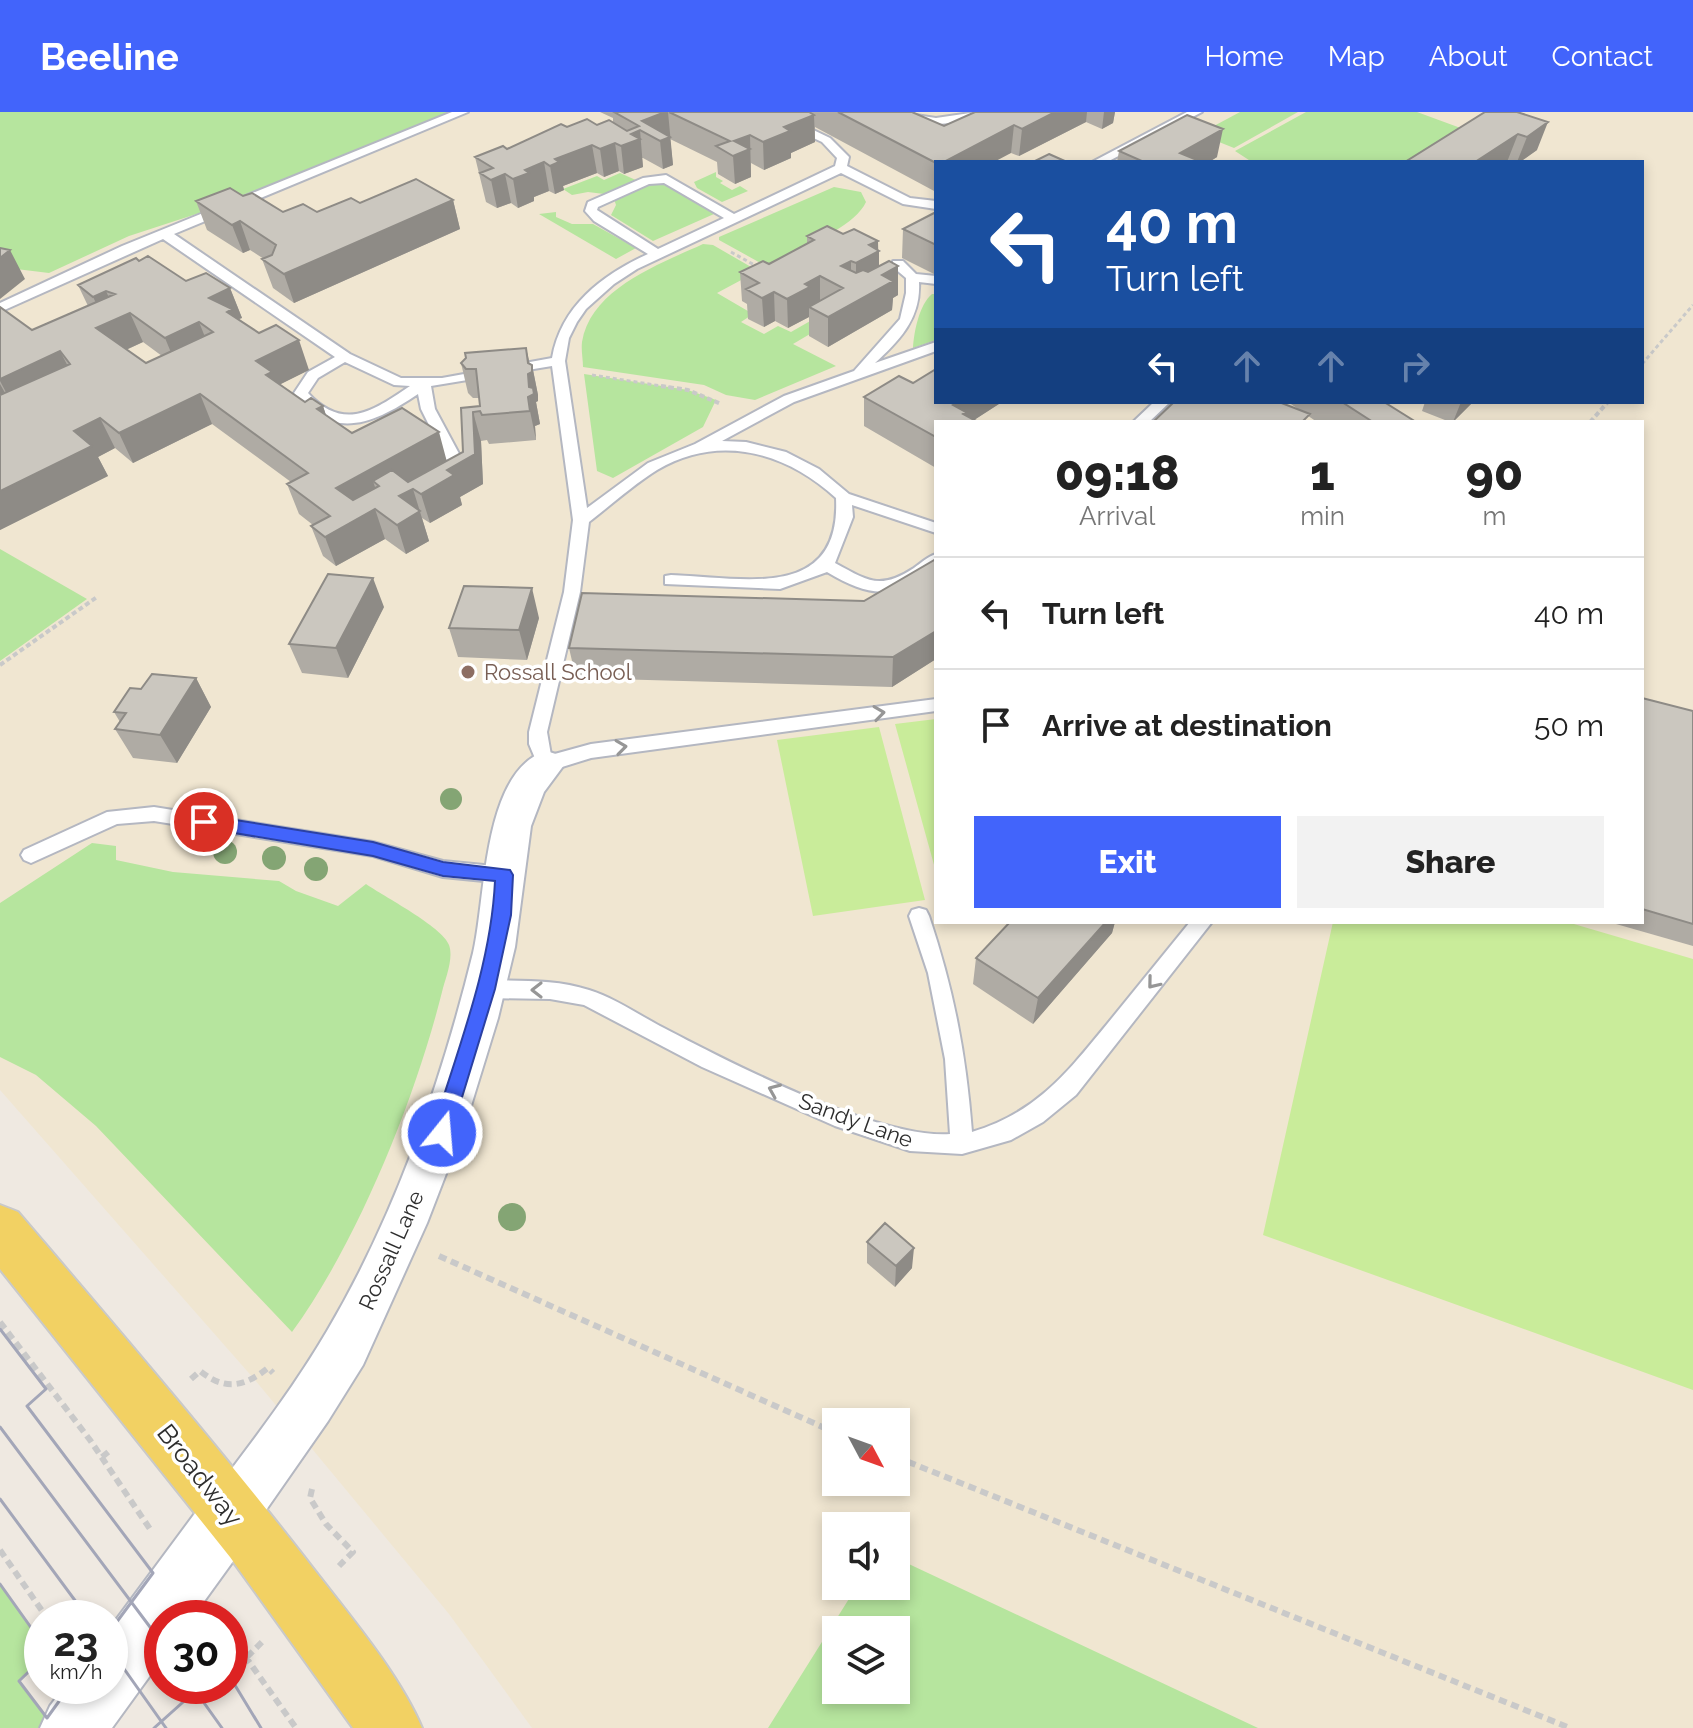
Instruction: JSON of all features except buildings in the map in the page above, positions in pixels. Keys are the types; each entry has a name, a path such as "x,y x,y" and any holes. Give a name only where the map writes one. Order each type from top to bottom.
{"main road":[{"name":"Broadway","path":"0,1229 231,1514 329,1640 390,1728"},
{"name":"Rossall Lane","path":"128,1655 231,1514"},
{"path":"72,1728 91,1704"}],"street":[{"name":"Rossall Lane","path":"231,1514 335,1365 366,1307 442,1133 486,989 502,915 504,875 515,813 530,781 546,765"}],"lane":[{"path":"0,308 462,112"},
{"path":"743,112 776,116 826,140 843,157 841,168"},
{"path":"901,112 917,119 937,122 971,112"},
{"path":"1102,160 1196,112"},
{"path":"841,168 907,201 934,205"},
{"path":"841,168 657,254 609,281 581,306 562,338 558,366 581,520 572,592 538,732 538,744 546,765 591,751 934,705"},
{"path":"657,254 598,218 591,211 592,205 647,181 666,179 734,219"},
{"path":"166,235 345,357 399,382 423,384 558,366"},
{"path":"898,264 912,277 934,280"},
{"path":"854,375 903,327 915,300 912,277"},
{"path":"581,520 653,466 700,447 789,399 934,347"},
{"path":"345,357 313,375 301,393 310,406 330,419 349,422 370,416 423,384"},
{"path":"423,384 428,409 456,463 445,481 433,488"},
{"path":"1142,420 1161,404"},
{"path":"700,447 732,444 772,451 808,467 844,497 934,527"},
{"path":"671,580 780,584 799,580 826,565 845,517 844,497"},
{"path":"826,565 860,584 885,586 916,576 934,561"},
{"path":"31,855 114,817 154,814 373,849 443,869 504,875"},
{"path":"919,916 938,973 956,1059 962,1144"},
{"name":"Sandy Lane","path":"486,989 557,990 590,998 730,1072 863,1128 927,1145 962,1144 1022,1125 1068,1088 1200,924"}],"path":[{"path":"699,234 761,268"},
{"path":"1644,362 1693,305"},
{"path":"558,366 688,390 716,400 748,420"},
{"path":"1592,420 1606,404"},
{"path":"0,665 97,597"},
{"path":"398,1237 822,1427"},
{"path":"0,1322 90,1440 185,1578"},
{"path":"910,1463 1570,1728"},
{"path":"0,1550 35,1600"},
{"path":"248,1660 296,1728"}],"shaded area":[{"name":"Rossall School","path":"0,112 1693,112 1693,1728 532,1728 449,1614 255,1380 0,1090"}],"green space":[{"path":"0,112 449,112 227,204 129,236 49,273 0,267"},
{"path":"1240,112 1298,112 1234,148 1199,134"},
{"path":"1306,112 1417,112 1466,130 1421,160 1249,160 1235,151"},
{"path":"716,172 716,177 723,181 720,183 732,190 740,186 748,191 722,202 697,188 694,182"},
{"path":"620,173 638,181 604,194 588,192 572,195 563,189 597,176 604,180"},
{"path":"655,183 668,186 714,214 653,241 611,215 616,205 614,199"},
{"path":"834,187 861,192 866,202 859,212 836,230 766,266 719,240 719,237"},
{"path":"556,212 556,217 572,224 593,224 636,248 616,259 539,214"},
{"path":"703,244 713,245 758,271 717,293 753,314 741,322 764,334 778,326 791,332 819,316 837,318 793,344 836,366 755,400 726,395 704,385 583,367 582,342 588,323 599,307 630,280"},
{"path":"934,294 934,341 913,348 916,327 927,299"},
{"path":"584,374 688,390 716,400 703,427 613,478 597,471"},
{"path":"0,549 87,599 0,661"},
{"path":"934,719 934,865 895,724"},
{"path":"879,727 925,900 813,916 777,740"},
{"path":"92,843 116,846 116,860 173,872 279,881 296,891 338,906 366,884 425,921 449,945 447,975 400,1124 339,1257 292,1332 96,1126 36,1075 0,1057 0,903"},
{"path":"1333,924 1574,924 1693,959 1693,1390 1263,1235"},
{"path":"910,1565 1258,1728 768,1728 822,1642 822,1704 910,1704 910,1616 838,1616 848,1600 910,1600"},
{"path":"0,1584 24,1618 24,1676 19,1681 24,1688 24,1704 36,1704 47,1718 38,1728 0,1728"}],"tram line":[{"path":"0,1329 46,1389 27,1406 153,1573 131,1602"},
{"path":"0,1427 131,1602"},
{"path":"0,1499 75,1600"},
{"path":"0,1584 24,1618"},
{"path":"128,1607 131,1602"},
{"path":"131,1602 144,1619"},
{"path":"128,1674 161,1721"},
{"path":"24,1676 19,1681 24,1688"},
{"path":"36,1704 47,1718 57,1704"},
{"path":"161,1721 181,1704"},
{"path":"205,1704 222,1728"},
{"path":"246,1704 261,1728"},
{"path":"154,1728 161,1721"},
{"path":"161,1721 166,1728"}],"place":[{"name":"Rossall School","path":"468,672"}],"route":[{"path":"204,822 373,849 443,869 479,875 504,875 502,915 486,989 442,1133"}]}
